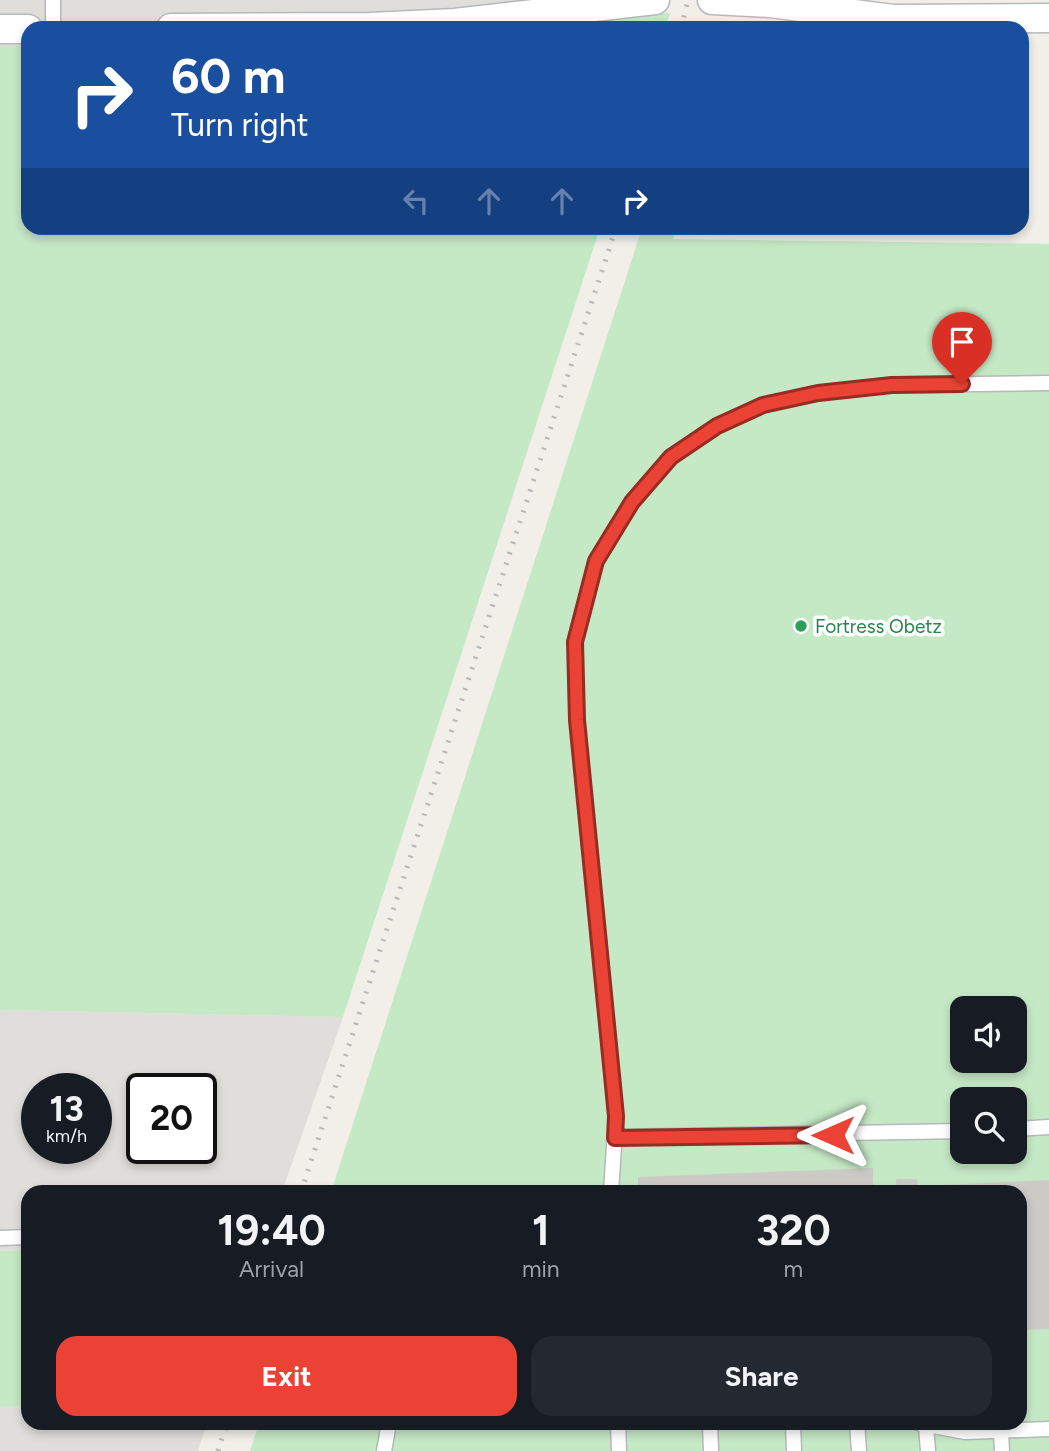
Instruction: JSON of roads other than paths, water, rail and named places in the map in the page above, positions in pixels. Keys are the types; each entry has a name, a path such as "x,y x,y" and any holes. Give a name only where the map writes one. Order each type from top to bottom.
{"street":[{"path":"467,21 579,4 654,0"},
{"path":"712,0 770,3 893,19 1049,18"},
{"path":"0,29 21,29"}],"lane":[{"path":"53,0 54,21"},
{"path":"612,1185 616,1116 577,720 575,642 596,561 632,502 671,457 717,426 763,405 818,393 892,385 1049,383"},
{"path":"1027,1128 1049,1127"},
{"path":"615,1138 950,1131"},
{"path":"0,1238 21,1237"},
{"path":"954,1430 1001,1432 1049,1429"},
{"path":"384,1451 388,1430"},
{"path":"618,1430 619,1451"},
{"path":"710,1430 711,1451"},
{"path":"793,1430 794,1451"},
{"path":"858,1430 859,1451"},
{"path":"923,1430 928,1451"},
{"path":"1001,1432 1002,1451"}],"railway":[{"path":"683,21 688,0"},
{"path":"303,1185 614,235"},
{"path":"218,1451 225,1430"}],"place":[{"name":"Fortress Obetz","path":"801,626"}]}
